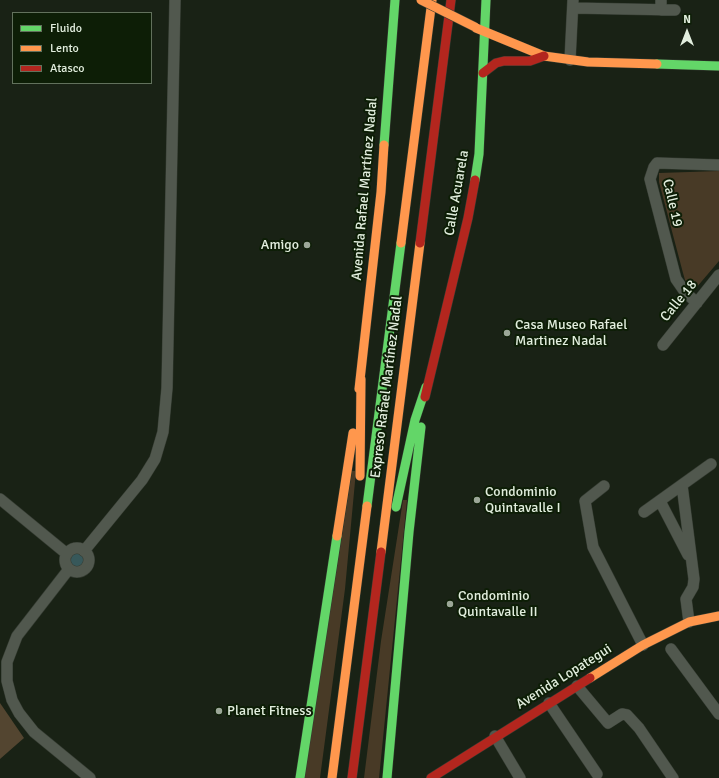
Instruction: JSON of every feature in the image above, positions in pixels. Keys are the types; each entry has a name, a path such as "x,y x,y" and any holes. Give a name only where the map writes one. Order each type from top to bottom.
{"main road":[{"name":"Avenida Rafael Martínez Nadal","path":"361,379 381,192 395,0"},
{"path":"421,0 485,32 544,56 588,62 719,66"},
{"name":"Expreso Rafael Martínez Nadal","path":"332,776 432,0"},
{"name":"Expreso Rafael Martínez Nadal","path":"352,774 452,0"},
{"name":"Calle Acuarela","path":"426,386 468,218 479,154 486,0"},
{"path":"483,73 496,62 530,61 544,56"},
{"path":"361,379 359,489 362,543"},
{"path":"300,778 361,379"},
{"path":"381,546 396,508 415,420 426,386"},
{"path":"387,778 409,532 426,386"},
{"name":"Avenida Lopategui","path":"431,778 549,702 643,645 689,622 719,616"}],"street":[{"path":"84,551 142,480 155,459 163,432 166,388 175,0"},
{"path":"570,60 573,4 661,5 675,10"},
{"name":"Calle 19","path":"697,303 685,292 676,279 650,179 654,167 658,164 719,165"},
{"name":"Calle 18","path":"663,345 719,275"},
{"path":"644,512 711,464"},
{"path":"604,486 585,501 593,547 643,645"},
{"path":"682,486 694,579 693,588 686,599 685,605 689,622"},
{"path":"0,499 67,554"},
{"path":"660,501 692,563"},
{"path":"75,549 84,551 89,558 86,568 76,572 69,569 65,562 67,554 75,549"},
{"path":"69,569 16,636 7,662 7,681 12,700 19,713 34,732 90,778"},
{"path":"671,649 719,714"},
{"path":"577,686 608,723 622,714 627,715 639,728 673,778"},
{"path":"549,702 597,774"},
{"path":"495,736 520,778"}],"shaded area":[{"path":"719,171 719,261 696,288 685,280 659,182 659,173"},
{"path":"352,471 356,471 345,589 320,778 304,778"},
{"path":"403,500 407,500 379,778 364,778 381,641"},
{"path":"0,703 24,738 0,759"}],"water":[{"path":"77,552 83,555 86,561 83,567 77,570 71,567 68,561 71,555"}],"traffic: fast":[{"path":"384,145 395,0"},
{"path":"475,180 479,154 486,0"},
{"path":"657,64 719,66"},
{"path":"367,506 401,243"},
{"path":"396,507 415,420 426,387"},
{"path":"387,778 409,532 421,427"},
{"path":"300,778 337,536"}],"traffic: slow":[{"path":"421,0 475,27"},
{"path":"401,243 432,0"},
{"path":"476,28 544,56 588,62 657,64"},
{"path":"359,389 381,192 384,145"},
{"path":"381,552 420,243"},
{"path":"360,476 361,379"},
{"path":"337,536 353,433"},
{"path":"332,778 367,506"},
{"path":"590,678 643,645 689,622 719,616"}],"traffic: jam":[{"path":"420,243 451,0"},
{"path":"483,73 496,63 504,61 530,61 544,56"},
{"path":"425,397 468,218 475,180"},
{"path":"352,778 381,552"},
{"path":"431,778 590,678"}],"place":[{"name":"Amigo","path":"307,245"},
{"name":"Casa Museo Rafael Martinez Nadal","path":"507,333"},
{"name":"Condominio Quintavalle I","path":"477,500"},
{"name":"Condominio Quintavalle II","path":"450,604"},
{"name":"Planet Fitness","path":"219,711"}]}
